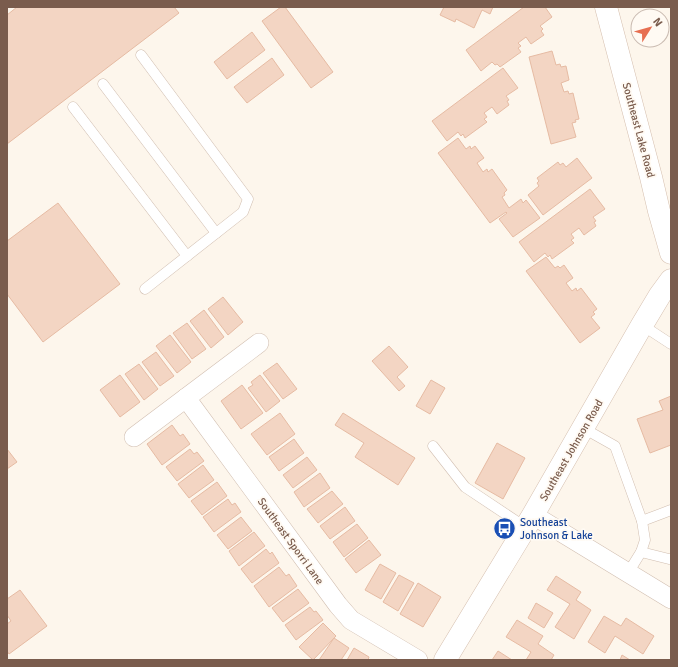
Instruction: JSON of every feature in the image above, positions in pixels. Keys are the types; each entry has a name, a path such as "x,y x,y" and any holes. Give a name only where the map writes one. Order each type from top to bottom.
{"street":[{"name":"Southeast Lake Road","path":"606,7 671,253"},
{"path":"651,178 671,200"},
{"name":"Southeast Johnson Road","path":"445,660 529,521 642,325 671,280"},
{"path":"134,437 259,343"},
{"name":"Southeast Sporri Lane","path":"186,398 338,605 351,620 418,660"},
{"path":"529,521 628,573 671,599"}],"lane":[{"path":"141,55 248,200 244,212 145,289"},
{"path":"104,84 216,233"},
{"path":"73,107 187,256"},
{"path":"642,325 671,344"},
{"path":"583,428 615,446 642,521 645,540 641,552 628,573"},
{"path":"433,446 465,486 529,521"},
{"path":"642,521 671,510"},
{"path":"641,552 671,559"}],"building":[{"path":"17,7 174,7 179,13 7,144 7,15"},
{"path":"281,7 285,7 333,72 311,88 262,21"},
{"path":"444,7 493,7 490,14 482,10 474,28 456,19 455,22 440,15"},
{"path":"524,7 545,7 552,17 540,26 543,29 541,31 544,35 531,44 526,37 518,43 521,46 518,48 521,52 500,67 492,62 481,71 466,50"},
{"path":"252,32 265,50 227,79 214,62"},
{"path":"552,51 556,65 560,64 561,67 566,66 569,80 561,83 564,92 568,91 569,94 573,93 579,119 572,123 576,137 551,144 529,57"},
{"path":"272,58 284,75 247,103 234,87"},
{"path":"503,68 518,88 506,96 509,100 507,101 509,105 497,114 492,107 484,113 487,117 484,119 487,122 465,138 463,134 461,136 458,132 447,141 432,121"},
{"path":"458,138 466,149 470,146 471,149 475,146 484,158 477,163 483,172 487,169 488,172 492,169 507,190 504,193 505,195 502,197 509,208 521,199 523,203 526,200 540,218 513,237 499,219 507,213 506,212 490,223 438,153"},
{"path":"577,158 592,178 543,215 528,195 539,186 537,183 539,181 537,178 558,162 560,165 563,163 566,167"},
{"path":"590,189 605,209 593,217 596,221 594,222 596,226 584,235 579,228 571,234 574,238 571,240 574,243 552,259 550,255 548,257 545,253 534,262 519,242"},
{"path":"58,203 120,284 43,342 7,294 7,241"},
{"path":"546,257 555,268 558,266 560,268 564,265 573,278 566,283 572,291 576,288 577,291 581,288 597,309 593,312 595,314 591,317 600,328 580,343 526,271"},
{"path":"223,297 243,322 228,335 208,309"},
{"path":"204,310 224,337 211,348 190,321"},
{"path":"187,323 206,349 192,359 173,333"},
{"path":"170,335 191,362 177,373 156,346"},
{"path":"389,346 408,367 397,377 405,386 399,391 372,361"},
{"path":"156,352 174,376 160,386 142,362"},
{"path":"277,363 297,389 283,399 263,373"},
{"path":"139,364 158,389 144,400 125,374"},
{"path":"120,375 140,402 120,417 100,390"},
{"path":"260,375 280,401 266,412 248,388 253,385 251,382"},
{"path":"431,380 445,388 430,414 416,406"},
{"path":"242,385 263,413 241,429 221,401"},
{"path":"671,396 671,445 650,453 637,419 663,410 659,401"},
{"path":"280,413 295,434 267,455 251,434"},
{"path":"343,413 415,458 398,485 355,457 364,443 335,425"},
{"path":"172,425 180,436 183,434 190,444 162,465 147,444"},
{"path":"294,439 304,453 279,471 269,457"},
{"path":"497,443 525,458 503,499 475,483"},
{"path":"7,449 17,462 7,469"},
{"path":"190,449 194,454 197,452 204,461 177,481 166,467"},
{"path":"307,457 317,470 293,488 283,475"},
{"path":"203,465 214,480 189,498 178,484"},
{"path":"320,473 330,488 304,507 294,492"},
{"path":"217,482 227,496 202,515 191,501"},
{"path":"332,491 343,504 318,523 307,509"},
{"path":"228,499 232,505 235,503 241,512 214,532 203,517"},
{"path":"345,507 355,521 330,539 320,526"},
{"path":"241,517 252,531 228,549 217,535"},
{"path":"357,524 368,538 344,557 333,542"},
{"path":"254,532 265,546 239,566 229,551"},
{"path":"369,540 381,555 356,573 345,559"},
{"path":"266,549 270,554 272,552 279,563 252,583 241,569"},
{"path":"380,564 396,573 381,599 365,590"},
{"path":"279,567 286,576 289,574 297,586 269,607 254,586"},
{"path":"399,575 414,583 398,611 383,602"},
{"path":"556,576 581,592 576,600 591,610 574,639 555,627 570,604 547,590"},
{"path":"418,583 441,597 423,627 400,614"},
{"path":"298,589 309,603 283,622 272,608"},
{"path":"20,590 47,626 9,654 7,651 7,624 11,621 7,615 7,599"},
{"path":"536,603 553,613 544,628 528,618"},
{"path":"310,607 314,612 316,611 323,620 296,640 285,625"},
{"path":"604,616 621,626 626,618 654,636 643,654 615,636 605,653 588,642"},
{"path":"517,620 543,636 538,644 554,655 551,660 526,660 531,652 506,637"},
{"path":"323,623 336,636 313,660 299,647"},
{"path":"334,638 349,648 341,660 319,660"},
{"path":"354,648 369,657 368,660 347,660"},
{"path":"498,651 512,660 492,660"},
{"path":"622,655 630,660 620,660"}],"place":[{"name":"Southeast Johnson & Lake","path":"505,528"}]}
